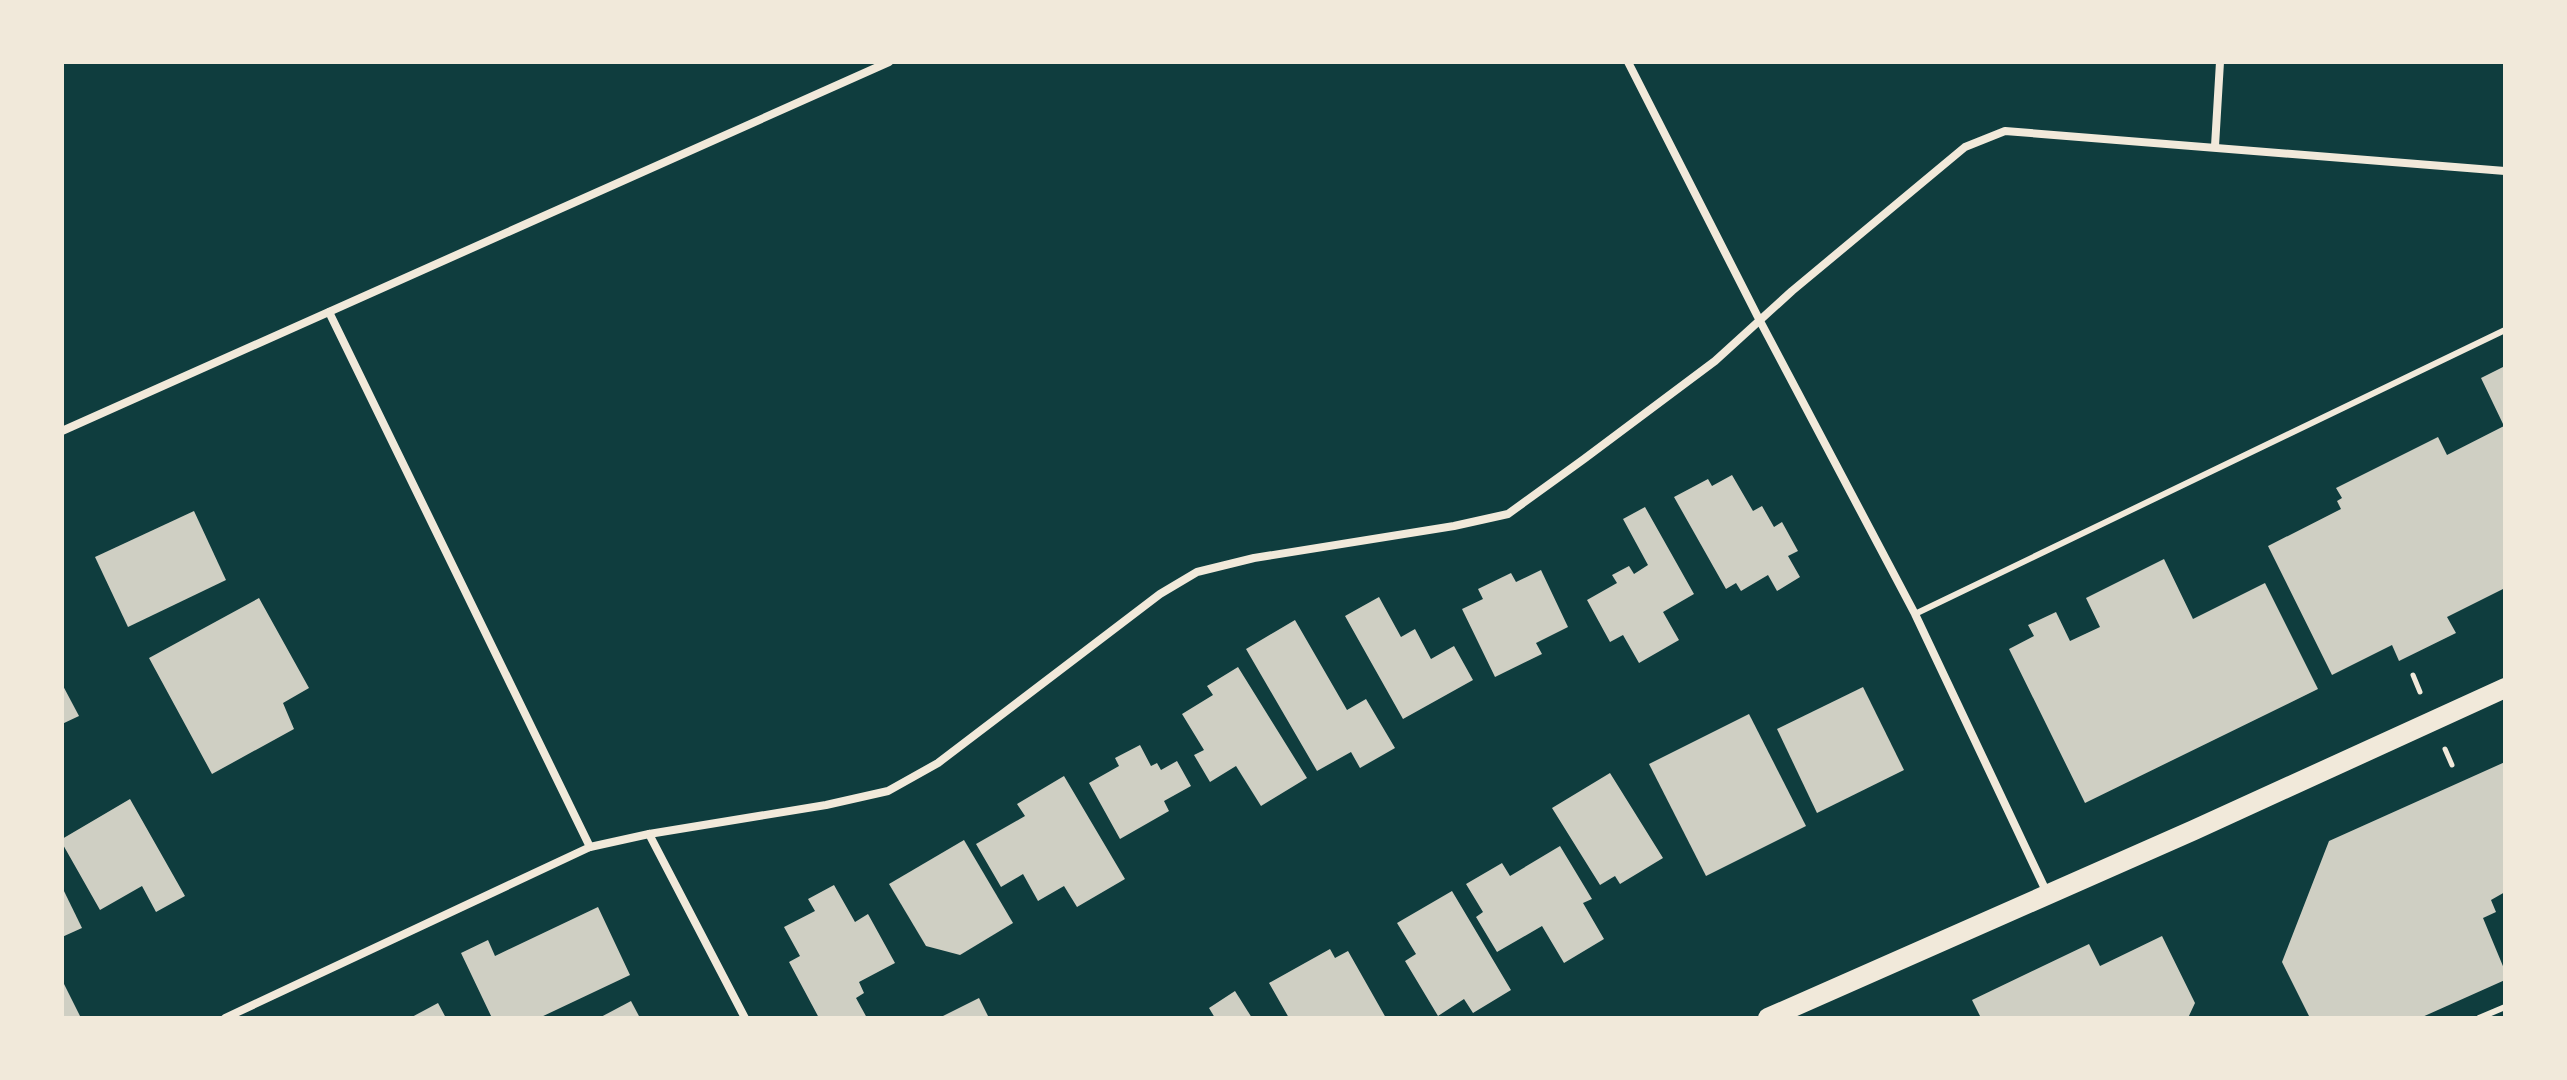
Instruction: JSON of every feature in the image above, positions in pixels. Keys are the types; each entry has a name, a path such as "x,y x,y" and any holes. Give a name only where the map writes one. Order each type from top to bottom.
{"main road":[{"path":"1768,1018 2194,830 2505,688"}],"street":[{"path":"62,431 889,62"},
{"path":"1628,62 1915,614 2047,894"},
{"path":"2215,146 2220,62"},
{"path":"225,1018 590,847 888,791 938,763 1160,594 1197,572 1254,558 1454,526 1508,514 1715,361 1792,291 1965,147 2005,131 2505,171"},
{"path":"329,312 590,847"},
{"path":"649,834 745,1018"}],"lane":[{"path":"1915,614 2505,330"},
{"path":"2479,1018 2505,1007"}],"building":[{"path":"2505,366 2505,588 2447,617 2456,633 2399,661 2392,645 2332,675 2268,546 2341,509 2337,501 2342,498 2336,488 2438,437 2447,455 2504,426 2481,378"},
{"path":"1732,475 1753,511 1762,506 1774,527 1782,522 1798,551 1788,556 1800,577 1777,591 1768,575 1741,591 1736,583 1726,589 1674,497 1708,479 1712,486"},
{"path":"1645,507 1694,594 1663,612 1679,640 1639,663 1623,635 1610,642 1587,600 1617,583 1612,575 1629,566 1634,574 1648,565 1623,519"},
{"path":"194,511 226,580 128,627 95,557"},
{"path":"2164,559 2193,619 2265,583 2318,689 2085,803 2009,649 2034,636 2028,625 2056,612 2070,641 2100,627 2086,598"},
{"path":"1541,570 1568,627 1536,643 1542,654 1495,677 1462,609 1483,599 1478,589 1511,573 1516,582"},
{"path":"1379,597 1401,637 1415,629 1431,659 1454,646 1473,680 1403,719 1345,616"},
{"path":"259,598 309,688 283,703 294,729 212,774 149,658"},
{"path":"1295,620 1347,710 1366,699 1395,748 1360,768 1351,752 1317,771 1246,649"},
{"path":"1238,667 1307,778 1261,806 1236,766 1210,782 1194,755 1204,750 1182,714 1213,695 1207,686"},
{"path":"62,684 79,716 62,724"},
{"path":"1863,687 1904,770 1817,813 1777,729"},
{"path":"1749,714 1806,826 1706,876 1649,764"},
{"path":"1140,745 1151,766 1157,763 1161,770 1177,761 1191,786 1164,801 1169,811 1120,839 1089,783 1119,766 1115,758"},
{"path":"2505,762 2505,892 2491,900 2496,912 2483,918 2505,971 2505,980 2420,1018 2310,1018 2282,962 2329,841"},
{"path":"1610,773 1663,858 1620,884 1615,876 1600,885 1552,808"},
{"path":"1064,776 1125,879 1077,907 1064,886 1038,901 1023,874 1001,887 976,844 1025,816 1017,804"},
{"path":"130,799 185,896 156,912 142,886 100,910 62,843 62,839"},
{"path":"964,840 1013,923 960,955 926,946 889,884"},
{"path":"1560,846 1592,899 1583,903 1604,939 1564,963 1542,926 1497,952 1476,917 1483,912 1466,884 1502,863 1510,876"},
{"path":"834,885 855,922 868,914 895,963 859,982 864,993 856,998 867,1018 819,1018 789,962 800,956 784,927 815,911 808,899"},
{"path":"62,887 82,928 62,937"},
{"path":"1452,891 1511,990 1473,1013 1464,999 1438,1016 1405,961 1416,954 1397,923"},
{"path":"598,907 630,975 539,1018 492,1018 461,953 488,940 495,956"},
{"path":"2162,936 2195,1003 2188,1018 1981,1018 1972,1000 2089,944 2100,966"},
{"path":"1330,949 1335,958 1348,951 1386,1018 1289,1018 1269,983"},
{"path":"62,980 80,1016 76,1018 62,1018"},
{"path":"1235,991 1252,1018 1215,1018 1209,1008"},
{"path":"979,998 989,1018 939,1018"},
{"path":"631,1001 640,1018 599,1018"},
{"path":"438,1003 446,1018 410,1018"}]}
